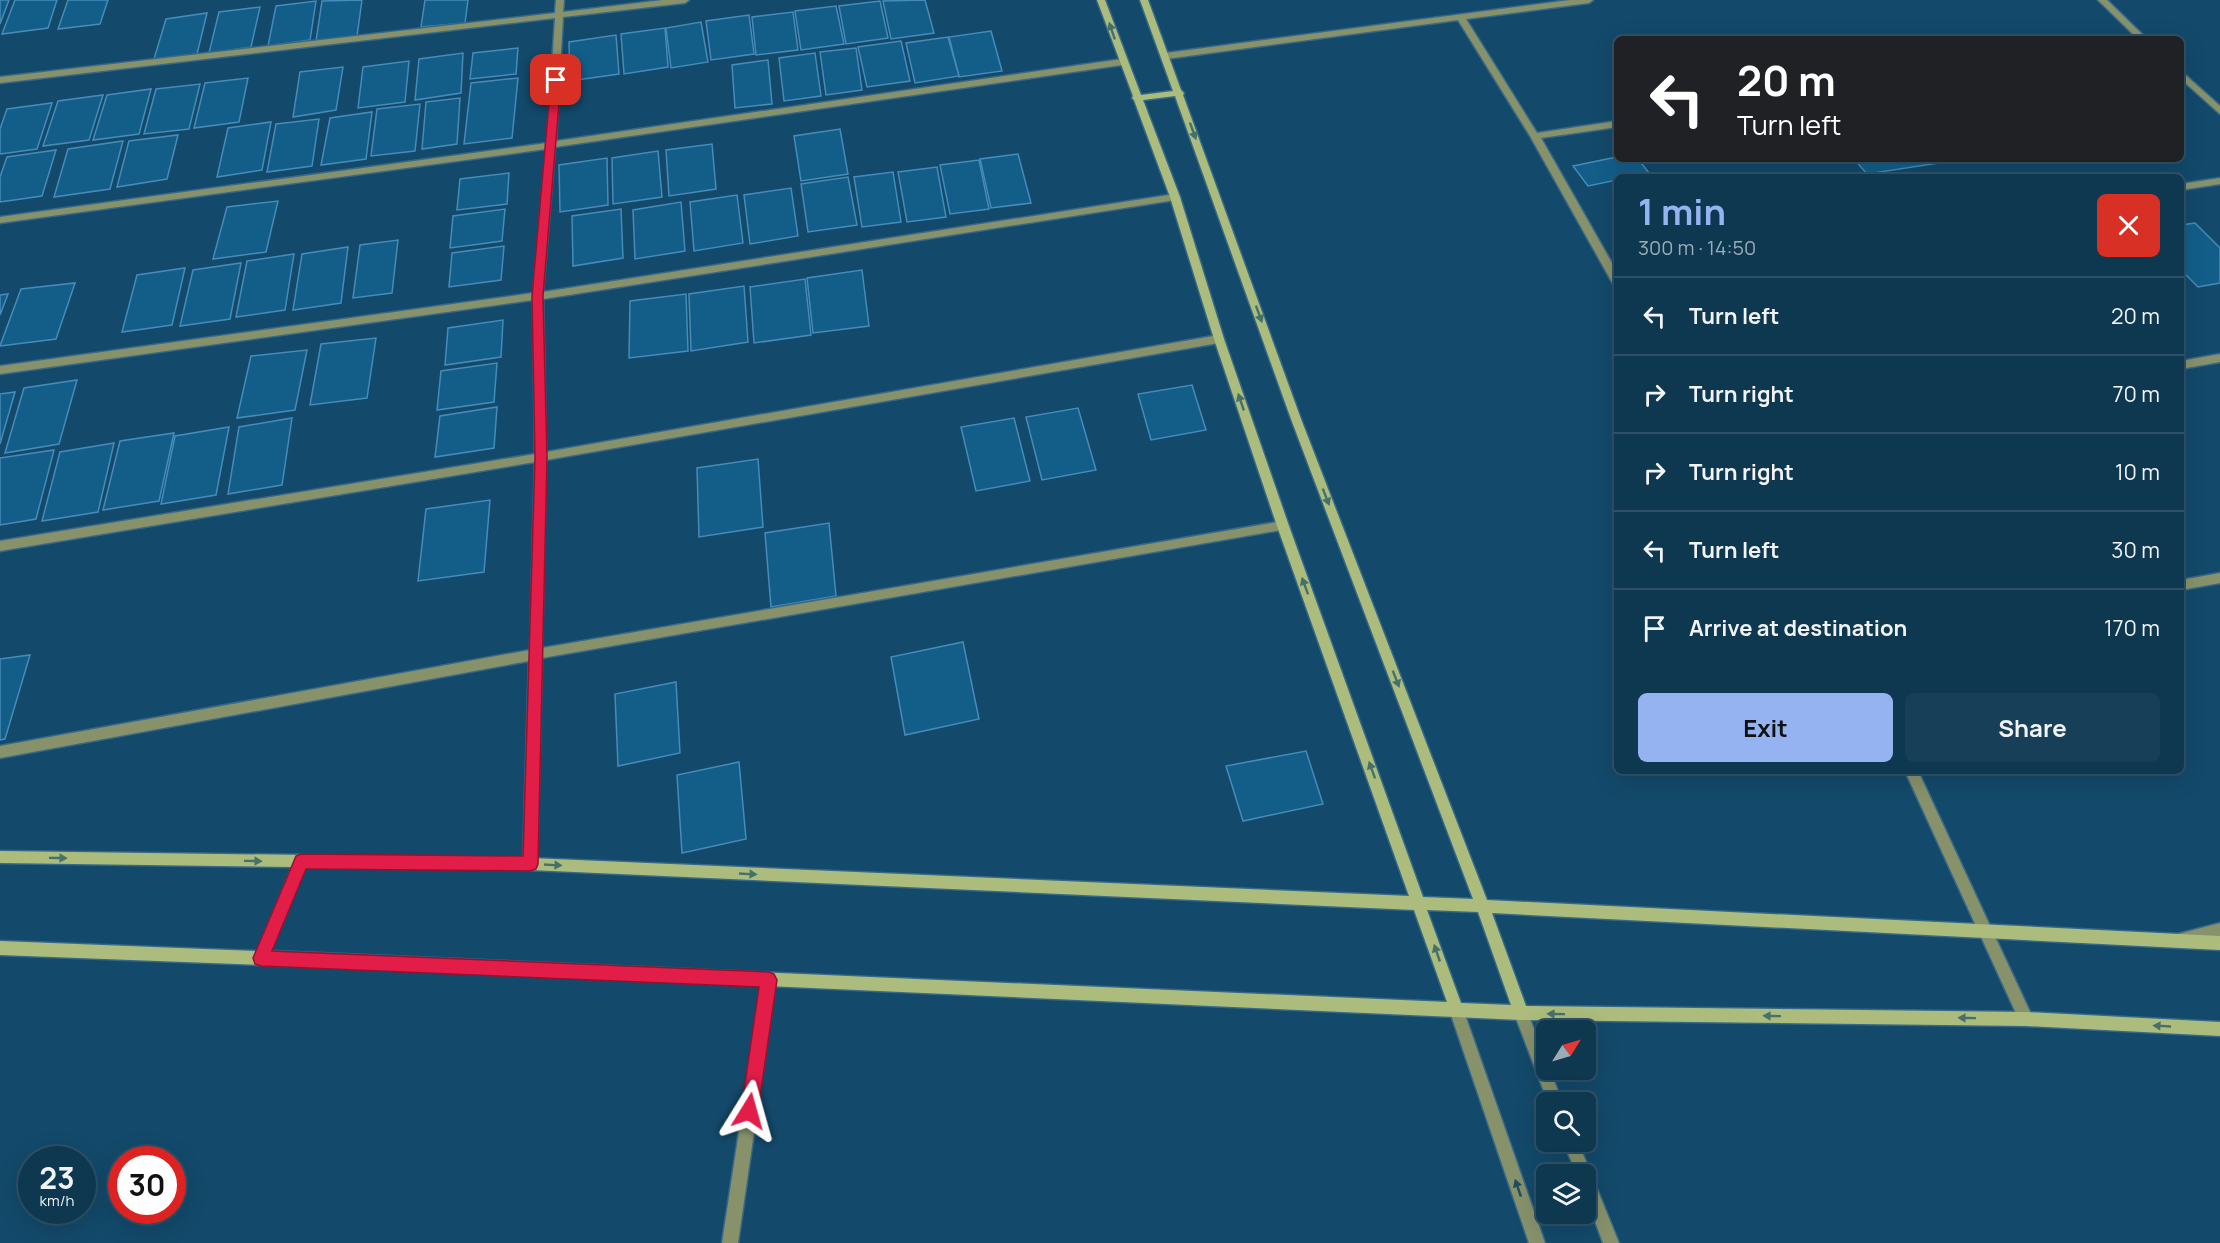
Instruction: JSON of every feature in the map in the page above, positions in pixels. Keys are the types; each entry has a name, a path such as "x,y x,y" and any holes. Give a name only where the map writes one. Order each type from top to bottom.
{"street":[{"path":"530,864 541,458 538,296 560,0"},
{"path":"0,80 685,0"},
{"path":"1101,0 1122,62 1175,197 1219,339 1283,526 1420,904 1537,1243"},
{"path":"1144,0 1180,93 1296,419 1552,1092"},
{"path":"1166,56 1589,0"},
{"path":"2102,0 2140,36"},
{"path":"1460,16 1535,136 1614,275"},
{"path":"0,220 551,145 1122,62"},
{"path":"2184,77 2220,111"},
{"path":"1136,98 1180,93"},
{"path":"1535,136 1614,124"},
{"path":"2184,187 2220,181"},
{"path":"0,370 538,296 1175,197"},
{"path":"0,546 541,458 1219,339"},
{"path":"2184,364 2220,358"},
{"path":"0,752 536,654 1283,526"},
{"path":"2184,584 2220,578"},
{"path":"1912,774 2026,1019"},
{"path":"0,857 530,864 1483,906 2220,943"},
{"path":"261,958 301,861"},
{"path":"2174,941 2220,930"},
{"path":"0,948 1521,1013 2026,1019 2220,1029"},
{"path":"729,1243 769,980"},
{"path":"1596,1205 1611,1243"}],"building":[{"path":"0,0 9,0 0,24"},
{"path":"15,0 57,0 48,28 2,34"},
{"path":"68,0 108,0 100,24 58,29"},
{"path":"362,0 357,36 316,41 322,1"},
{"path":"425,0 468,0 465,23 421,27"},
{"path":"925,0 934,33 891,39 883,1"},
{"path":"316,1 310,40 268,46 276,6"},
{"path":"880,1 888,38 846,44 839,6"},
{"path":"836,6 844,44 801,50 795,11"},
{"path":"260,7 251,47 209,53 219,12"},
{"path":"793,12 798,50 756,55 752,17"},
{"path":"207,13 197,54 154,59 166,19"},
{"path":"749,15 754,54 711,60 706,21"},
{"path":"701,22 708,62 671,68 666,28"},
{"path":"665,28 668,67 624,74 621,34"},
{"path":"991,31 1002,71 959,77 949,37"},
{"path":"616,35 619,74 570,81 569,42"},
{"path":"948,37 959,76 915,83 906,43"},
{"path":"901,41 910,81 867,87 858,47"},
{"path":"518,48 516,74 470,79 473,53"},
{"path":"856,48 862,90 826,95 820,52"},
{"path":"463,53 461,93 415,100 419,59"},
{"path":"815,53 821,96 784,101 779,58"},
{"path":"768,60 772,104 735,108 732,65"},
{"path":"409,61 405,102 358,108 363,67"},
{"path":"343,67 336,110 293,117 300,72"},
{"path":"248,78 239,122 194,128 205,83"},
{"path":"518,78 512,138 464,144 471,83"},
{"path":"200,84 189,129 144,134 156,89"},
{"path":"151,89 139,134 93,140 107,95"},
{"path":"103,95 89,140 43,146 58,101"},
{"path":"460,98 457,144 422,149 426,102"},
{"path":"52,103 37,149 0,154 0,129 7,109"},
{"path":"420,104 415,151 371,156 377,109"},
{"path":"372,112 366,159 321,165 330,118"},
{"path":"319,119 312,166 267,172 276,124"},
{"path":"271,122 262,170 217,177 228,128"},
{"path":"840,129 848,174 801,181 794,136"},
{"path":"178,135 167,179 117,187 129,141"},
{"path":"123,141 110,189 54,197 68,149"},
{"path":"712,144 716,189 669,196 666,150"},
{"path":"56,150 42,196 0,202 0,177 7,157"},
{"path":"658,151 662,197 613,204 612,158"},
{"path":"1018,154 1031,203 991,208 980,159"},
{"path":"607,158 608,205 560,212 559,165"},
{"path":"1614,158 1614,162 1640,162 1649,173 1614,174 1614,181 1588,186 1573,166"},
{"path":"979,160 989,209 950,214 940,165"},
{"path":"1857,162 1945,162 1867,174"},
{"path":"937,167 946,217 907,222 898,172"},
{"path":"893,172 901,222 862,227 854,177"},
{"path":"509,173 507,204 457,210 460,179"},
{"path":"848,177 857,225 808,232 801,184"},
{"path":"791,188 798,236 750,244 744,195"},
{"path":"737,195 743,243 694,251 690,202"},
{"path":"278,201 266,252 213,259 227,207"},
{"path":"681,202 685,251 635,259 633,210"},
{"path":"505,209 502,241 450,248 453,216"},
{"path":"621,209 623,258 573,266 572,216"},
{"path":"2195,223 2220,248 2220,283 2198,287 2184,273 2184,225"},
{"path":"398,240 392,293 353,298 360,245"},
{"path":"504,246 501,280 449,287 452,253"},
{"path":"348,247 341,303 293,310 302,254"},
{"path":"294,254 285,310 236,317 247,261"},
{"path":"241,263 230,319 180,326 193,270"},
{"path":"185,268 172,325 122,332 137,275"},
{"path":"862,270 869,326 813,333 807,278"},
{"path":"805,279 811,335 754,343 750,287"},
{"path":"75,283 56,339 0,346 21,289"},
{"path":"744,286 748,342 691,351 689,294"},
{"path":"8,294 0,315 0,295"},
{"path":"686,294 688,351 629,358 630,301"},
{"path":"503,320 501,357 445,365 448,328"},
{"path":"376,338 367,398 310,405 321,344"},
{"path":"307,350 295,410 237,418 251,356"},
{"path":"497,363 494,402 437,410 441,371"},
{"path":"77,380 59,444 5,453 24,388"},
{"path":"1192,385 1206,430 1151,440 1138,394"},
{"path":"15,392 0,444 0,394"},
{"path":"497,407 494,448 435,457 440,416"},
{"path":"1078,408 1096,470 1042,480 1026,417"},
{"path":"292,418 282,485 228,494 239,427"},
{"path":"1014,418 1030,481 976,491 961,427"},
{"path":"229,427 216,495 161,504 175,436"},
{"path":"174,433 159,501 103,510 120,441"},
{"path":"114,443 98,512 42,521 60,452"},
{"path":"54,450 36,519 0,525 0,458"},
{"path":"758,459 763,527 699,537 697,468"},
{"path":"490,500 484,572 418,581 426,509"},
{"path":"829,523 836,596 771,607 765,533"},
{"path":"963,642 979,719 905,735 891,657"},
{"path":"30,655 5,739 0,740 0,659"},
{"path":"676,682 680,753 618,766 615,694"},
{"path":"1306,751 1323,804 1243,821 1226,766"},
{"path":"739,762 746,839 682,853 677,775"}],"route":[{"path":"556,80 538,296 541,458 530,864 301,861 261,958 769,980 749,1111"}]}
